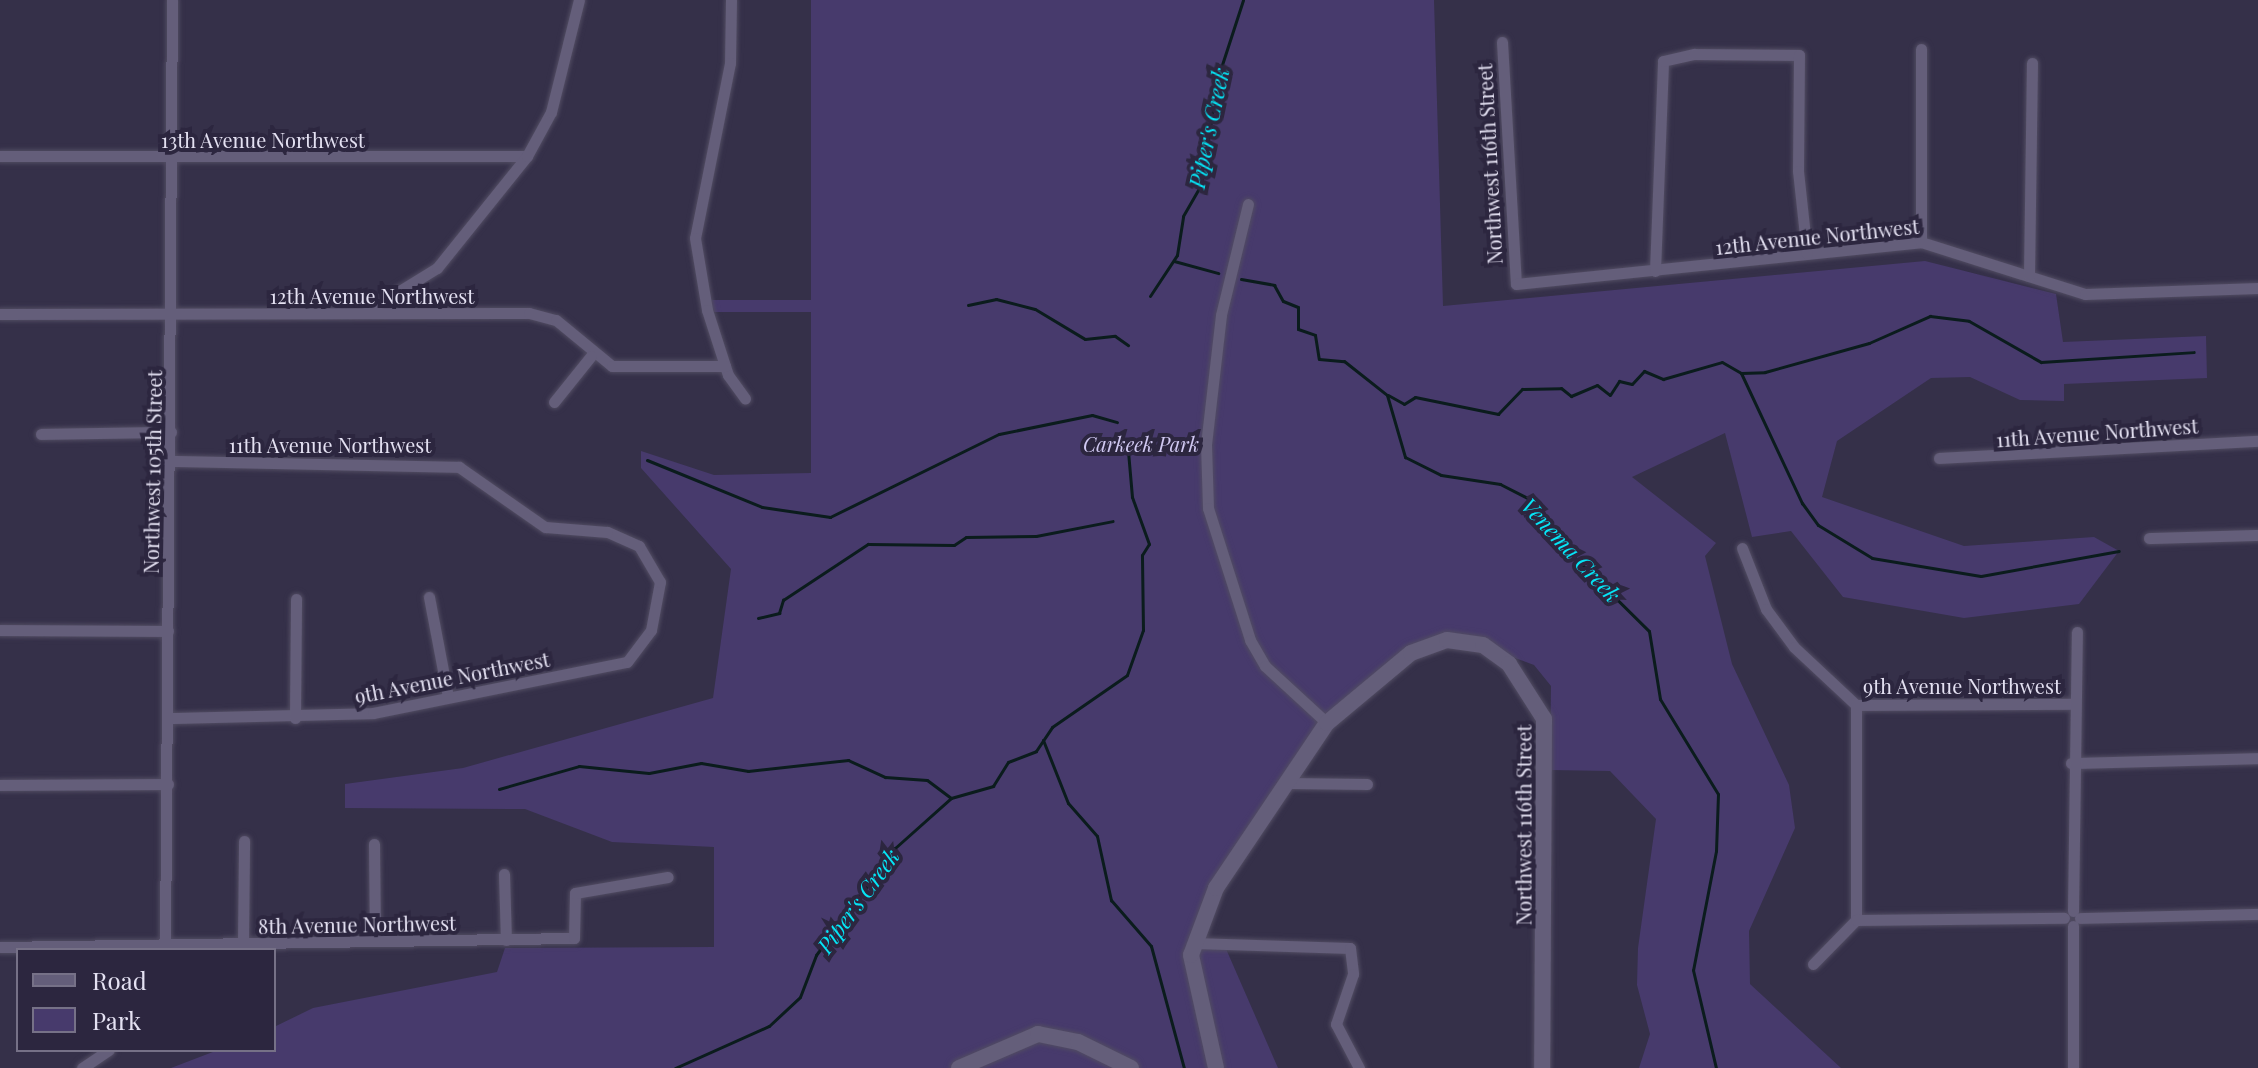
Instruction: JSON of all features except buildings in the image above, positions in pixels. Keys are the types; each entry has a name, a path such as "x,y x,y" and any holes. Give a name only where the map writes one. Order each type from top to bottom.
{"street":[{"name":"Northwest 105th Street","path":"165,947 172,0"},
{"path":"367,312 437,268 527,156 551,112 579,0"},
{"path":"731,0 730,63 695,238 725,366 745,398"},
{"name":"Northwest 116th Street","path":"1502,42 1516,284"},
{"path":"1921,49 1921,242"},
{"path":"1655,271 1663,61 1799,55 1798,171 1807,254"},
{"path":"2029,276 2032,63"},
{"name":"13th Avenue Northwest","path":"0,156 527,156"},
{"path":"1248,204 1221,315 1205,455 1208,508 1250,640 1265,666 1327,723"},
{"name":"12th Avenue Northwest","path":"1516,284 1921,242 2085,294 2258,288"},
{"name":"12th Avenue Northwest","path":"0,314 539,314 556,320 591,356 621,367 725,366"},
{"path":"554,402 591,356"},
{"path":"41,434 171,432"},
{"name":"11th Avenue Northwest","path":"1939,458 2258,441"},
{"name":"11th Avenue Northwest","path":"170,461 459,467 545,527 607,532 639,546 660,582 657,606"},
{"path":"2149,538 2258,535"},
{"name":"9th Avenue Northwest","path":"1742,548 1766,609 1794,647 1856,705 2072,704"},
{"path":"429,597 448,697"},
{"path":"295,718 296,599"},
{"name":"9th Avenue Northwest","path":"169,718 295,718 373,713 627,662 657,606"},
{"path":"0,630 168,631"},
{"path":"2073,1068 2071,763 2077,632"},
{"name":"Northwest 116th Street","path":"1194,943 1224,874 1327,723 1384,673 1437,641 1483,645 1530,688 1545,740 1542,1068"},
{"path":"1813,964 1856,920 1856,705"},
{"path":"2071,763 2258,758"},
{"path":"1287,783 1367,784"},
{"path":"0,785 168,784"},
{"path":"243,943 244,841"},
{"path":"374,844 375,941"},
{"path":"504,874 506,940"},
{"name":"8th Avenue Northwest","path":"0,947 165,947 574,938 575,893 668,877"},
{"path":"1856,920 2258,914"},
{"path":"1216,1068 1194,981 1194,943 1350,948 1353,974 1336,1030 1359,1068"},
{"path":"959,1068 1038,1034 1078,1042 1131,1068"},
{"path":"82,1068 106,1052"}],"green space":[{"name":"Carkeek Park","path":"811,0 1434,0 1443,306 1925,261 2056,294 2063,342 2206,336 2207,378 2064,384 2064,401 2020,400 1970,377 1931,378 1837,441 1822,497 1964,546 2094,537 2119,551 2079,604 1964,618 1843,597 1791,531 1752,537 1725,433 1632,477 1716,543 1705,556 1732,664 1789,785 1795,828 1749,931 1750,984 1841,1068 1639,1068 1650,1034 1637,985 1638,948 1656,819 1610,771 1550,770 1551,686 1534,665 1471,642 1437,641 1348,702 1224,874 1194,942 1223,942 1278,1068 171,1068 213,1052 276,1052 276,1026 313,1008 497,972 505,948 714,947 714,847 612,842 525,809 345,808 345,784 463,768 713,698 731,569 641,468 641,451 714,475 811,473 811,312 714,312 709,300 811,300"}],"waterway":[{"name":"Piper's Creek","path":"1150,296 1177,255 1183,216 1201,185 1218,77 1243,0"},
{"name":"Venema Creek","path":"1174,261 1218,273"},
{"name":"Venema Creek","path":"1241,279 1274,285 1283,301 1298,307 1298,329 1315,335 1319,359 1344,361 1387,395 1405,457 1441,475 1500,484 1531,500 1563,546 1649,631 1660,699 1718,794 1716,851 1693,970 1716,1068"},
{"path":"968,305 996,299 1035,309 1085,339 1115,336 1128,345"},
{"path":"1388,395 1404,404 1415,397 1498,414 1522,389 1561,388 1571,396 1597,385 1610,395 1619,381 1632,384 1644,371 1663,379 1722,362 1741,373 1765,372 1869,343 1930,316 1969,321 2041,362 2194,352"},
{"path":"1741,373 1802,503 1818,525 1872,558 1981,576 2119,551"},
{"path":"647,460 762,507 830,517 999,434 1092,415 1117,422"},
{"name":"Piper's Creek","path":"675,1068 769,1026 800,997 816,955 895,848 951,798 993,786 1008,762 1036,751 1052,727 1127,675 1143,630 1142,555 1149,544 1132,497 1128,451"},
{"path":"758,618 779,613 783,600 868,544 954,545 966,537 1036,536 1113,521"},
{"path":"1043,740 1068,803 1097,836 1111,900 1151,946 1184,1068"},
{"path":"499,789 579,766 649,773 701,763 748,771 848,760 885,777 927,780 951,798"}]}
